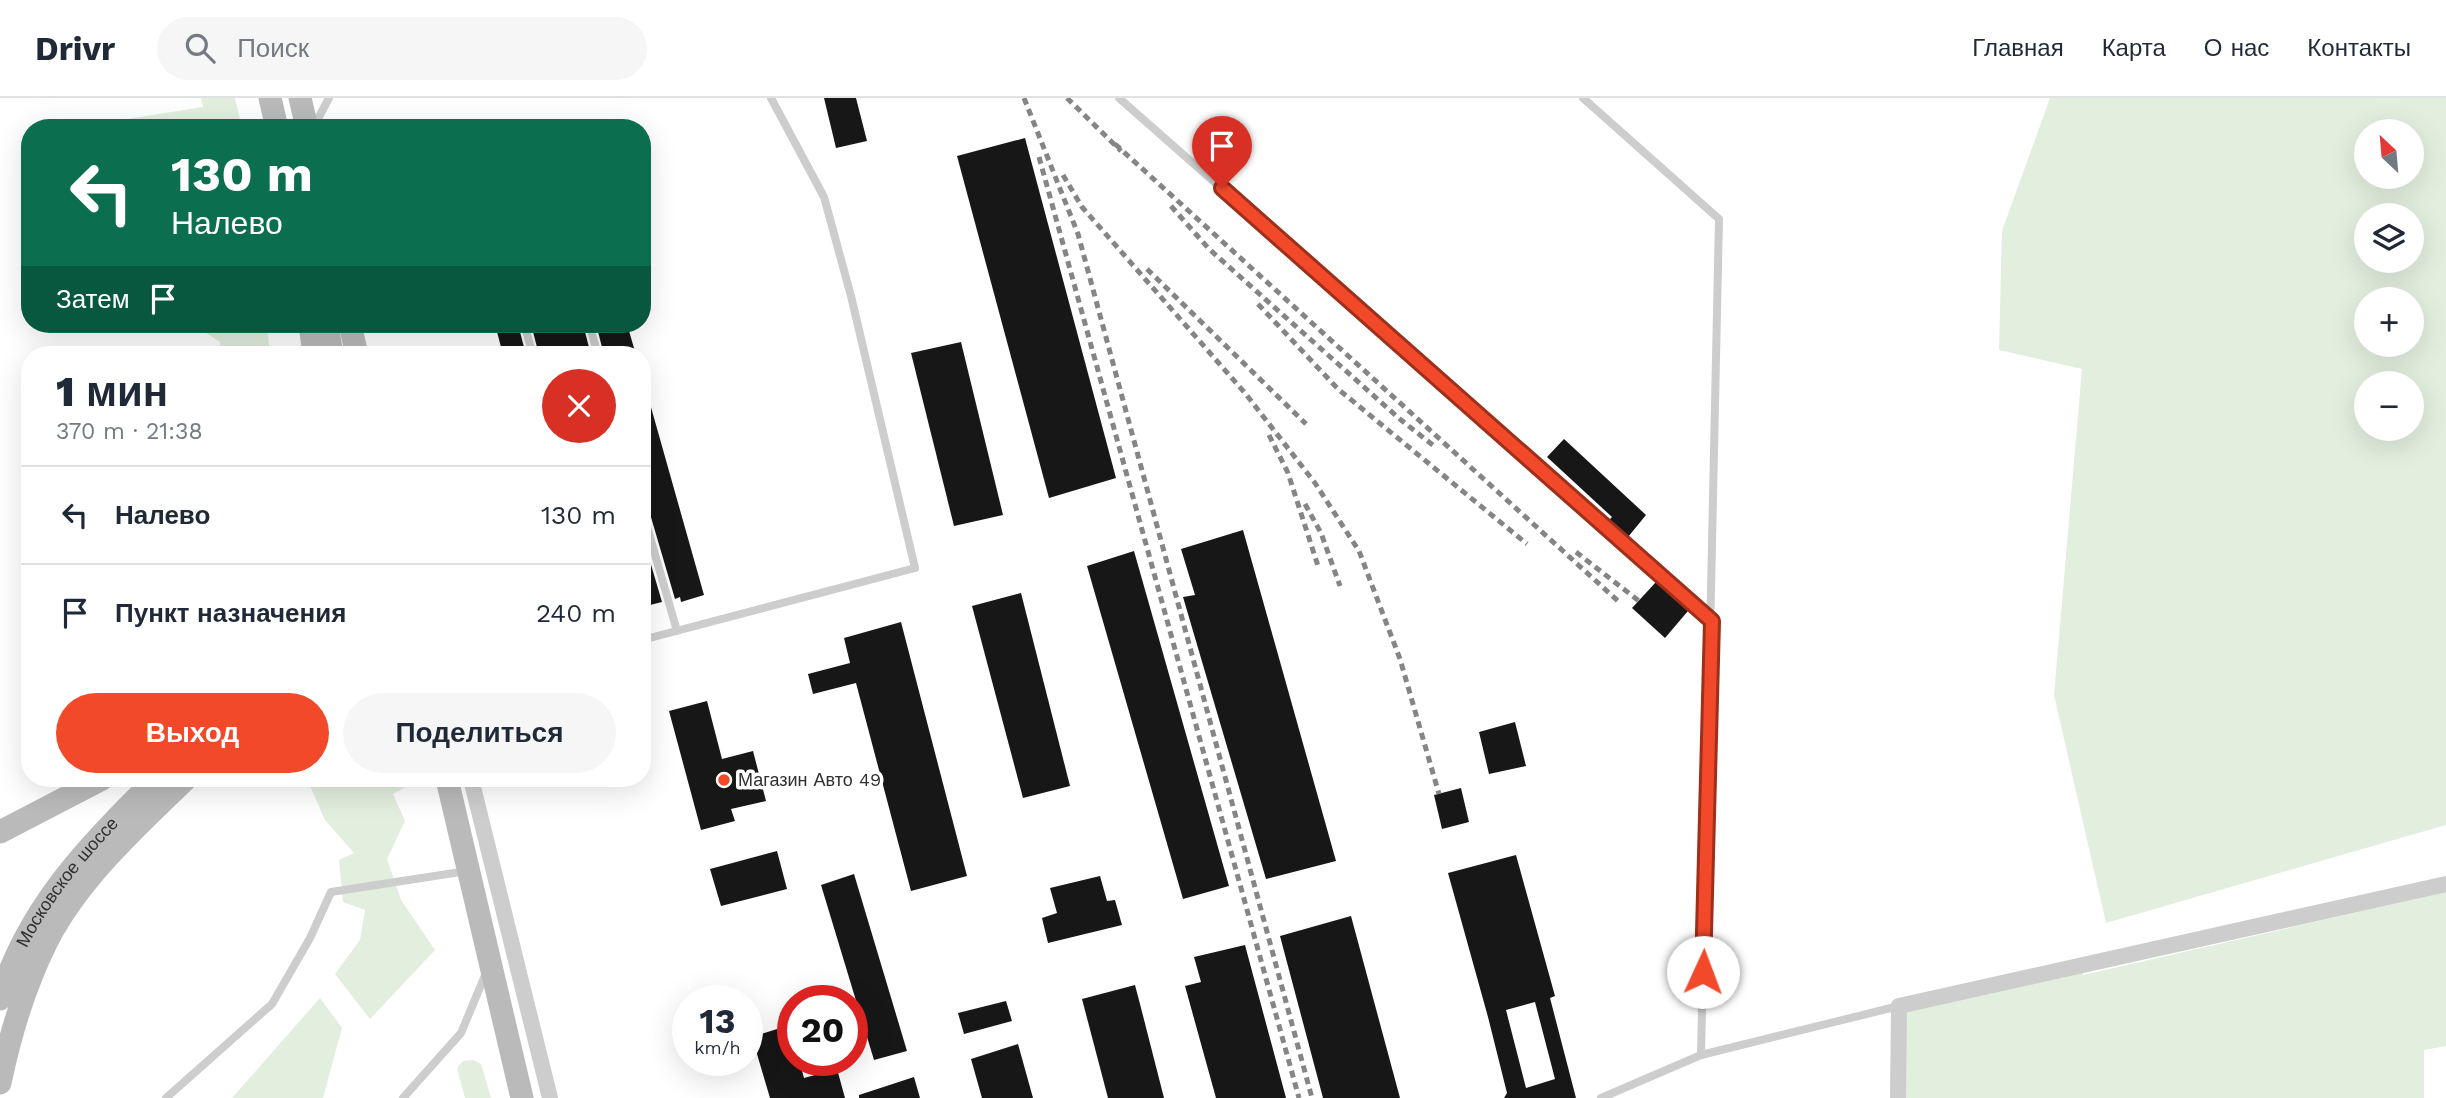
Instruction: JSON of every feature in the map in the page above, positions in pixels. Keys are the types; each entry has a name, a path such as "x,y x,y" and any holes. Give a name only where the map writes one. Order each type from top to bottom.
{"main road":[{"path":"270,98 275,119"},
{"path":"300,98 305,119"},
{"path":"0,832 87,787"},
{"name":"Московское шоссе","path":"0,999 31,926 66,873 148,787"},
{"path":"0,1083 23,999 48,940 83,887 124,840 178,787"},
{"path":"449,787 522,1098"}],"street":[{"path":"473,787 550,1098"},
{"path":"1898,1098 1899,1006 2446,884"}],"lane":[{"path":"318,119 329,98"},
{"path":"651,638 915,568 824,197 771,98"},
{"path":"1119,98 1712,621"},
{"path":"1583,98 1719,219 1712,621 1700,1055"},
{"path":"651,540 677,631"},
{"path":"166,1098 272,1004 310,938 331,892 467,870"},
{"path":"403,1098 461,1032 490,964"},
{"path":"1601,1098 1700,1055 1899,1006"}],"green space":[{"path":"201,98 235,98 240,119 127,119 203,107"},
{"path":"2050,98 2446,98 2446,825 2106,923 2054,695 2082,369 1999,350 2002,231"},
{"path":"206,333 268,333 269,346 220,346 220,342"},
{"path":"311,787 406,787 393,794 405,821 387,859 401,900 435,950 370,1019 335,974 360,940 365,910 343,902 339,860 354,853 325,820"},
{"path":"2446,892 2446,1046 2424,1050 2424,1098 1898,1098 1899,1006 2082,965 2083,975"},
{"path":"320,998 342,1028 323,1098 232,1098"},
{"path":"473,1060 481,1064 491,1098 465,1098 457,1068 463,1061"}],"building":[{"path":"824,98 856,98 867,141 836,148"},
{"path":"1025,138 1116,478 1049,498 957,156"},
{"path":"497,333 520,333 524,346 501,346"},
{"path":"533,333 585,333 589,346 537,346"},
{"path":"598,333 630,333 633,346 602,346"},
{"path":"961,342 1003,515 954,526 911,353"},
{"path":"651,407 704,595 681,602 680,597 675,599 651,517"},
{"path":"1564,439 1646,515 1628,537 1609,520 1612,517 1547,457"},
{"path":"1243,530 1336,861 1266,879 1183,597 1195,595 1181,549"},
{"path":"1134,551 1229,886 1183,899 1087,566"},
{"path":"651,565 662,602 651,605"},
{"path":"1656,582 1688,611 1665,638 1632,608"},
{"path":"1021,593 1070,786 1023,798 972,606"},
{"path":"901,622 967,876 911,891 856,683 813,694 808,674 850,663 844,638"},
{"name":"Магазин Авто 49","path":"707,701 722,759 753,751 766,801 731,809 735,821 701,830 669,711"},
{"path":"1515,722 1526,766 1489,774 1479,732"},
{"path":"1461,788 1469,822 1442,829 1434,795"},
{"path":"777,851 787,889 721,906 710,869"},
{"path":"1516,855 1555,996 1550,998 1576,1098 1504,1098 1507,1093 1448,873","holes":["1535,1002 1555,1079 1526,1088 1506,1010"]},
{"path":"854,874 907,1051 874,1060 868,1040 868,985 851,985 821,885"},
{"path":"1100,876 1107,901 1115,900 1122,925 1048,943 1042,918 1057,913 1050,888"},
{"path":"1351,916 1400,1098 1323,1098 1280,936"},
{"path":"1245,945 1286,1098 1216,1098 1185,986 1201,982 1194,957"},
{"path":"1135,985 1164,1098 1108,1098 1082,999"},
{"path":"1006,1001 1012,1021 964,1034 958,1013"},
{"path":"777,1029 777,1076 839,1076 845,1098 770,1098 763,1074 763,1034"},
{"path":"1018,1044 1033,1098 982,1098 971,1059"},
{"path":"914,1077 920,1098 859,1098 859,1095"}],"railway":[{"path":"1024,98 1078,234 1312,1098"},
{"path":"1067,98 1121,151"},
{"path":"1115,144 1618,601"},
{"path":"1039,157 1299,1098"},
{"path":"1063,175 1082,207 1245,393 1315,483 1359,551 1400,659 1439,794"},
{"path":"1171,206 1209,249 1401,420 1434,446"},
{"path":"1147,269 1306,424"},
{"path":"1258,304 1338,389 1527,544"},
{"path":"1269,435 1288,473 1318,566"},
{"path":"1305,504 1321,533 1340,586"},
{"path":"1576,552 1639,601"}],"place":[{"name":"Магазин Авто 49","path":"724,780"}],"route":[{"path":"1222,188 1712,621 1703,972"}]}
